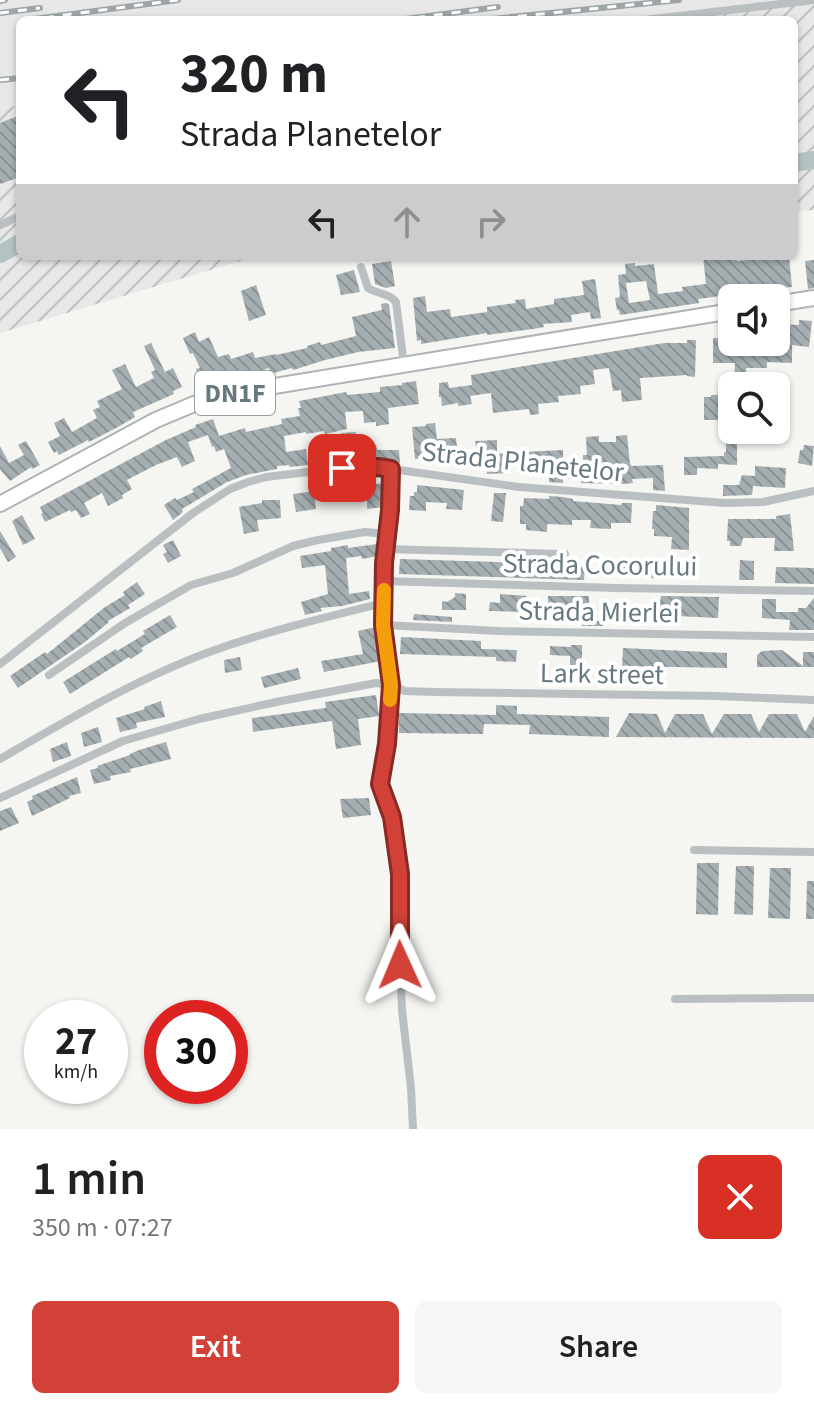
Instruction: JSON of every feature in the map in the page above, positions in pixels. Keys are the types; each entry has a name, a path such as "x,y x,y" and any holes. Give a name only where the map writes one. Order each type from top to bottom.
{"main road":[{"path":"790,302 814,298"},
{"name":"DN1F","path":"0,504 156,420 232,393 718,313"}],"street":[{"path":"679,16 814,0"},
{"path":"361,267 368,288 375,293 391,296 396,302 404,366"},
{"name":"Strada Planetelor","path":"0,664 193,513 230,489 248,482 282,475 360,467 519,487 705,502 763,502 814,491"},
{"path":"391,469 383,603 391,685 388,734 380,784 392,817 400,874 402,1010 413,1129"},
{"path":"49,675 125,623 191,585 233,573 293,546 365,532 387,534"},
{"name":"Strada Cocorului","path":"385,549 565,554"},
{"name":"Strada Cocorului","path":"384,581 814,591"},
{"path":"0,759 108,698 211,651 265,633 383,603"},
{"name":"Strada Mierlei","path":"383,625 814,637"},
{"name":"Lark street","path":"0,798 123,741 199,719 376,683 405,691 814,700"},
{"path":"694,850 814,852"},
{"path":"675,999 814,998"}],"shaded area":[{"path":"0,0 814,0 692,16 16,16 16,106 0,109"},
{"path":"777,0 814,0 814,210 798,211 798,16 645,16"},
{"path":"16,106 16,260 244,260 0,333 0,109"}],"building":[{"path":"16,117 16,178 0,184 0,123"},
{"path":"703,260 789,260 792,287 790,284 718,284 718,296 698,299 699,303 620,315 617,310 615,298 620,297 618,275 626,274 625,264 654,264 658,294 683,291 682,287 706,284","holes":["646,281 650,300 629,303 626,283"]},
{"path":"814,260 814,288 808,289 805,261"},
{"path":"391,261 395,286 386,288 375,284 372,264"},
{"path":"354,270 360,292 341,295 336,275"},
{"path":"595,279 601,318 591,319 590,312 571,315 572,322 543,324 544,327 533,329 421,344 421,340 417,341 413,298 425,296 427,312 450,309 451,317 487,312 487,307 516,303 515,300 525,299 526,309 554,304 554,299 584,295 582,281"},
{"path":"256,285 266,315 249,321 241,291"},
{"path":"381,304 389,305 395,348 358,352 270,374 269,368 249,375 248,372 227,376 200,386 196,369 200,368 183,338 195,332 199,342 209,337 218,357 229,354 231,359 253,352 255,358 276,355 320,342 321,345 356,336 352,317 382,310"},
{"path":"799,320 812,321 809,347 792,345 792,363 767,362 767,368 746,368 746,372 734,372 735,363 713,363 713,338 718,338 718,356 790,356 790,324 799,325"},
{"path":"687,340 696,340 695,377 640,378 642,400 622,402 621,390 613,391 609,368 593,370 595,384 580,386 581,394 558,396 559,402 538,404 539,414 530,415 529,409 493,413 491,393 470,396 472,404 458,406 458,403 442,406 439,397 439,383 448,382 449,388 472,385 471,375 664,343 687,343"},
{"path":"151,343 165,372 173,368 182,387 173,391 174,394 133,412 135,417 89,442 59,455 57,451 54,453 48,442 60,436 54,423 64,418 72,432 97,418 93,410 100,407 97,401 122,389 112,370 125,364 136,387 154,378 151,372 155,370 144,346"},
{"path":"416,381 419,404 388,408 389,424 376,426 376,422 364,423 363,411 345,412 347,429 325,434 324,431 284,436 286,452 306,449 308,465 277,466 277,469 227,482 182,509 183,512 173,520 164,505 194,492 192,489 231,468 224,449 216,452 208,435 188,442 195,461 182,467 177,457 127,480 132,489 108,506 102,493 84,503 90,514 81,518 76,510 70,510 45,522 41,514 40,507 195,425 213,419 219,436 245,428 246,432 282,424 281,419 300,416 299,401 346,392 347,395 380,392 380,387"},
{"path":"718,395 718,420 704,420 704,397"},
{"path":"435,423 437,439 456,438 459,465 446,467 445,452 415,459 412,427"},
{"path":"356,432 362,451 343,453 341,433"},
{"path":"627,435 630,464 663,465 665,491 653,490 653,478 632,479 633,483 623,484 581,483 581,479 563,479 563,483 549,482 549,475 522,473 523,452 563,450 563,467 583,466 583,455 587,455 586,437 599,436 599,442 616,442 616,436"},
{"path":"497,440 497,454 509,453 508,473 487,474 487,468 483,468 482,451 477,452 475,441"},
{"path":"26,441 40,465 31,467 10,481 0,469 0,446 9,463 24,455 18,445"},
{"path":"726,444 737,444 737,465 718,464 718,469 697,468 697,475 684,475 684,457 724,456"},
{"path":"376,445 377,450 399,450 400,463 365,460 364,446"},
{"path":"804,445 814,446 812,466 798,463"},
{"path":"755,466 786,468 785,488 753,486 752,495 723,496 723,485 739,485 742,475 755,476"},
{"path":"370,474 371,481 351,482 350,475"},
{"path":"384,483 383,507 367,509 367,485"},
{"path":"417,485 464,490 462,510 446,509 447,503 426,502 426,511 409,510 410,496 417,492"},
{"path":"314,491 316,509 296,512 293,494"},
{"path":"494,493 506,493 503,522 491,521"},
{"path":"549,496 573,501 632,503 631,523 611,523 611,529 590,528 591,520 572,520 572,525 547,524 547,532 526,530 526,524 520,524 520,506 523,506 524,498 549,499"},
{"path":"262,500 280,500 281,518 257,520 259,531 244,534 239,507 262,503"},
{"path":"656,505 689,508 689,550 671,549 672,537 654,536 653,511 656,511"},
{"path":"790,514 794,551 774,551 775,538 743,538 741,546 730,546 730,541 727,541 728,519 776,519 776,516"},
{"path":"22,515 35,539 23,545 12,521"},
{"path":"0,531 16,557 8,562 0,548"},
{"path":"173,540 181,556 168,563 163,554 167,552 163,545"},
{"path":"377,544 378,556 346,558 349,594 369,591 370,599 320,608 322,611 305,615 301,602 328,594 325,565 302,568 300,556 348,545 348,548"},
{"path":"621,558 655,559 654,578 620,576"},
{"path":"400,559 585,567 584,580 399,574"},
{"path":"740,560 754,561 754,580 739,580"},
{"path":"776,567 814,568 814,584 775,583"},
{"path":"137,582 145,594 128,605 130,608 18,688 10,676 45,652 47,654 105,607 125,595 123,592"},
{"path":"455,593 466,594 466,610 442,610 442,601 447,602 455,597"},
{"path":"500,594 527,596 526,612 489,611 490,602 500,603"},
{"path":"548,596 589,596 589,613 548,614"},
{"path":"661,596 719,597 718,618 656,615"},
{"path":"814,598 814,630 789,630 790,620 762,618 762,599 776,599 776,612 798,612 798,608 806,608"},
{"path":"414,614 452,617 452,622 413,620"},
{"path":"170,615 177,627 141,648 143,651 131,659 129,657 70,694 63,682 145,634 143,631"},
{"path":"582,618 596,618 596,621 603,621 603,626 582,626"},
{"path":"376,627 381,661 324,672 321,661 363,654 358,631"},
{"path":"401,637 481,641 481,649 517,650 516,662 496,661 496,657 400,654"},
{"path":"582,645 582,665 570,665 570,656 550,655 550,646"},
{"path":"623,648 727,653 727,668 622,666"},
{"path":"782,650 803,666 803,652 814,652 814,667 757,667 757,655 762,651"},
{"path":"240,657 242,670 225,673 224,660"},
{"path":"298,668 301,679 264,688 261,677"},
{"path":"376,695 379,716 358,719 361,745 336,749 332,721 253,732 252,718 326,708 325,702"},
{"path":"161,701 165,717 136,723 137,728 120,732 116,718"},
{"path":"496,705 517,706 517,714 609,717 609,737 529,734 530,725 484,724 483,734 399,733 399,713 496,715"},
{"path":"629,713 657,714 665,733 675,714 703,714 712,734 724,714 751,714 759,732 769,714 797,714 805,732 814,716 814,738 616,737"},
{"path":"98,727 102,742 84,747 81,733"},
{"path":"67,742 71,756 53,762 50,749"},
{"path":"166,742 171,759 130,769 131,772 110,776 111,780 94,784 90,770"},
{"path":"77,777 81,793 32,816 27,802 33,799 32,796"},
{"path":"369,798 371,815 343,818 340,799"},
{"path":"11,807 19,823 0,831 0,811"},
{"path":"697,863 719,863 718,915 696,914"},
{"path":"736,866 754,866 753,915 734,914"},
{"path":"770,868 791,868 790,919 768,918"},
{"path":"807,881 814,881 814,919 806,919"}],"waterway":[{"path":"798,162 814,160"},
{"path":"0,254 16,245"}],"railway":[{"path":"0,1 5,0"},
{"path":"57,16 178,0"},
{"path":"521,16 679,0"},
{"path":"429,16 498,7"},
{"path":"0,13 40,8"},
{"path":"0,80 16,78"}],"slow traffic":[{"path":"384,590 383,625 390,700"}],"route":[{"path":"342,468 391,469 383,625 391,685 387,744 380,784 392,817 400,874 400,965"}]}
